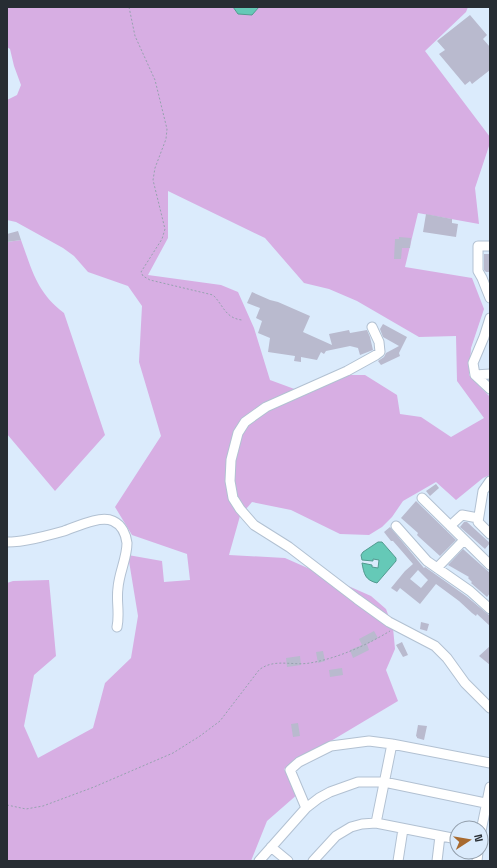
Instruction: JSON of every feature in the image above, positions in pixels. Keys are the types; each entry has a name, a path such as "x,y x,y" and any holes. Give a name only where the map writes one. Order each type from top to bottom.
{"street":[{"path":"490,246 478,246 478,271 486,278 490,298"},
{"path":"490,318 487,337 473,364 475,375 490,389"},
{"path":"372,327 380,352 376,355 347,371 266,407 244,422 238,433 231,460 230,482 233,498 240,509 254,525 289,548 389,622 435,646 447,658 465,683 490,708"},
{"path":"475,375 490,374"},
{"path":"490,481 483,491 478,518 478,522 490,534"},
{"path":"422,498 490,565"},
{"path":"450,526 462,515 478,518"},
{"path":"7,542 15,542 63,531 87,522 102,520 113,521 120,526 125,534 127,545 117,590 119,616 117,627"},
{"path":"396,526 427,561 470,591 490,609"},
{"path":"437,568 464,540"},
{"path":"306,808 290,770 299,762 331,746 368,741 392,744 490,763"},
{"path":"376,823 392,744"},
{"path":"259,861 306,808 319,798 344,786 358,782 384,782 488,804"},
{"path":"484,820 490,787"},
{"path":"314,861 336,836 351,827 376,823 449,838"},
{"path":"398,861 403,829"},
{"path":"437,861 440,836"},
{"path":"271,846 288,861"}],"path":[{"path":"129,7 135,36 156,80 166,129 166,139 155,168 153,180 165,229 162,239 141,272 143,276 150,280 213,295 229,316 242,320"},
{"path":"7,805 26,808 43,806 94,787 173,753 220,721 259,670 265,665 273,663 308,663 332,657 361,648 398,626"}],"shaded area":[{"path":"7,7 233,7 238,14 252,15 259,7 468,7 466,12 425,51 490,137 490,143 475,188 479,224 418,213 405,267 472,278 484,309 471,348 469,375 490,397 490,475 483,478 456,500 436,482 403,501 392,517 382,527 369,535 340,534 291,510 252,502 240,516 229,555 285,558 371,596 386,609 393,628 395,649 386,670 398,701 284,769 299,793 267,821 251,861 7,861 7,583 13,581 49,580 56,656 34,675 24,726 38,758 93,728 105,683 131,658 138,616 128,555 162,561 164,582 190,580 187,554 132,535 115,507 161,436 139,362 142,306 128,286 88,272 74,256 63,248 16,222 7,220 7,100 17,95 21,85 10,49 7,47","holes":["168,191 265,238 304,283 329,289 357,301 419,337 456,336 457,381 484,418 451,437 421,417 400,414 397,395 365,375 333,375 308,394 270,380 254,328 238,292 221,285 148,275 168,238"]},
{"path":"233,7 259,7 252,15 238,14"},
{"path":"21,240 32,271 41,289 47,297 64,313 105,435 55,491 7,434 7,242"},
{"path":"378,542 382,542 396,558 396,561 377,583 373,582 366,576 362,563 378,568 379,560 362,560 361,555"}],"building":[{"path":"470,15 487,35 483,39 490,47 490,70 472,84 470,81 465,85 439,54 445,50 437,41"},
{"path":"426,214 452,219 452,223 458,224 456,237 423,232"},
{"path":"18,231 21,240 7,242 7,234"},
{"path":"399,237 411,238 410,248 402,248 401,259 394,259 395,239 399,239"},
{"path":"484,254 490,254 490,272 486,272 484,270"},
{"path":"252,292 310,316 303,332 332,345 329,334 349,330 350,333 367,330 373,350 360,355 358,348 350,346 326,351 324,354 321,352 317,360 301,357 301,362 294,361 295,356 268,352 270,338 258,333 262,321 256,318 260,308 247,303"},
{"path":"383,324 407,337 399,353 400,356 381,365 378,361 384,357 386,353 399,346 383,337 380,329"},
{"path":"436,484 439,488 430,496 426,491"},
{"path":"416,501 456,540 440,556 401,518"},
{"path":"464,522 467,522 490,543 485,549 460,527"},
{"path":"390,527 424,568 425,567 466,596 490,616 490,626 477,614 476,616 436,584 420,604 400,588 397,592 391,588 413,564 384,532","holes":["418,570 428,580 421,588 410,579"]},
{"path":"463,549 490,573 490,593 487,597 471,583 472,582 468,578 469,577 448,565"},
{"path":"421,622 429,624 427,631 420,629"},
{"path":"374,631 378,638 367,644 369,650 353,658 350,650 362,645 359,639"},
{"path":"402,642 408,655 403,657 396,645"},
{"path":"490,646 490,665 479,656"},
{"path":"323,651 325,661 318,663 316,652"},
{"path":"300,656 301,665 287,667 286,658"},
{"path":"342,668 343,675 330,677 329,670"},
{"path":"298,723 300,736 293,737 291,724"},
{"path":"418,725 427,726 424,740 417,738 416,736"}]}
